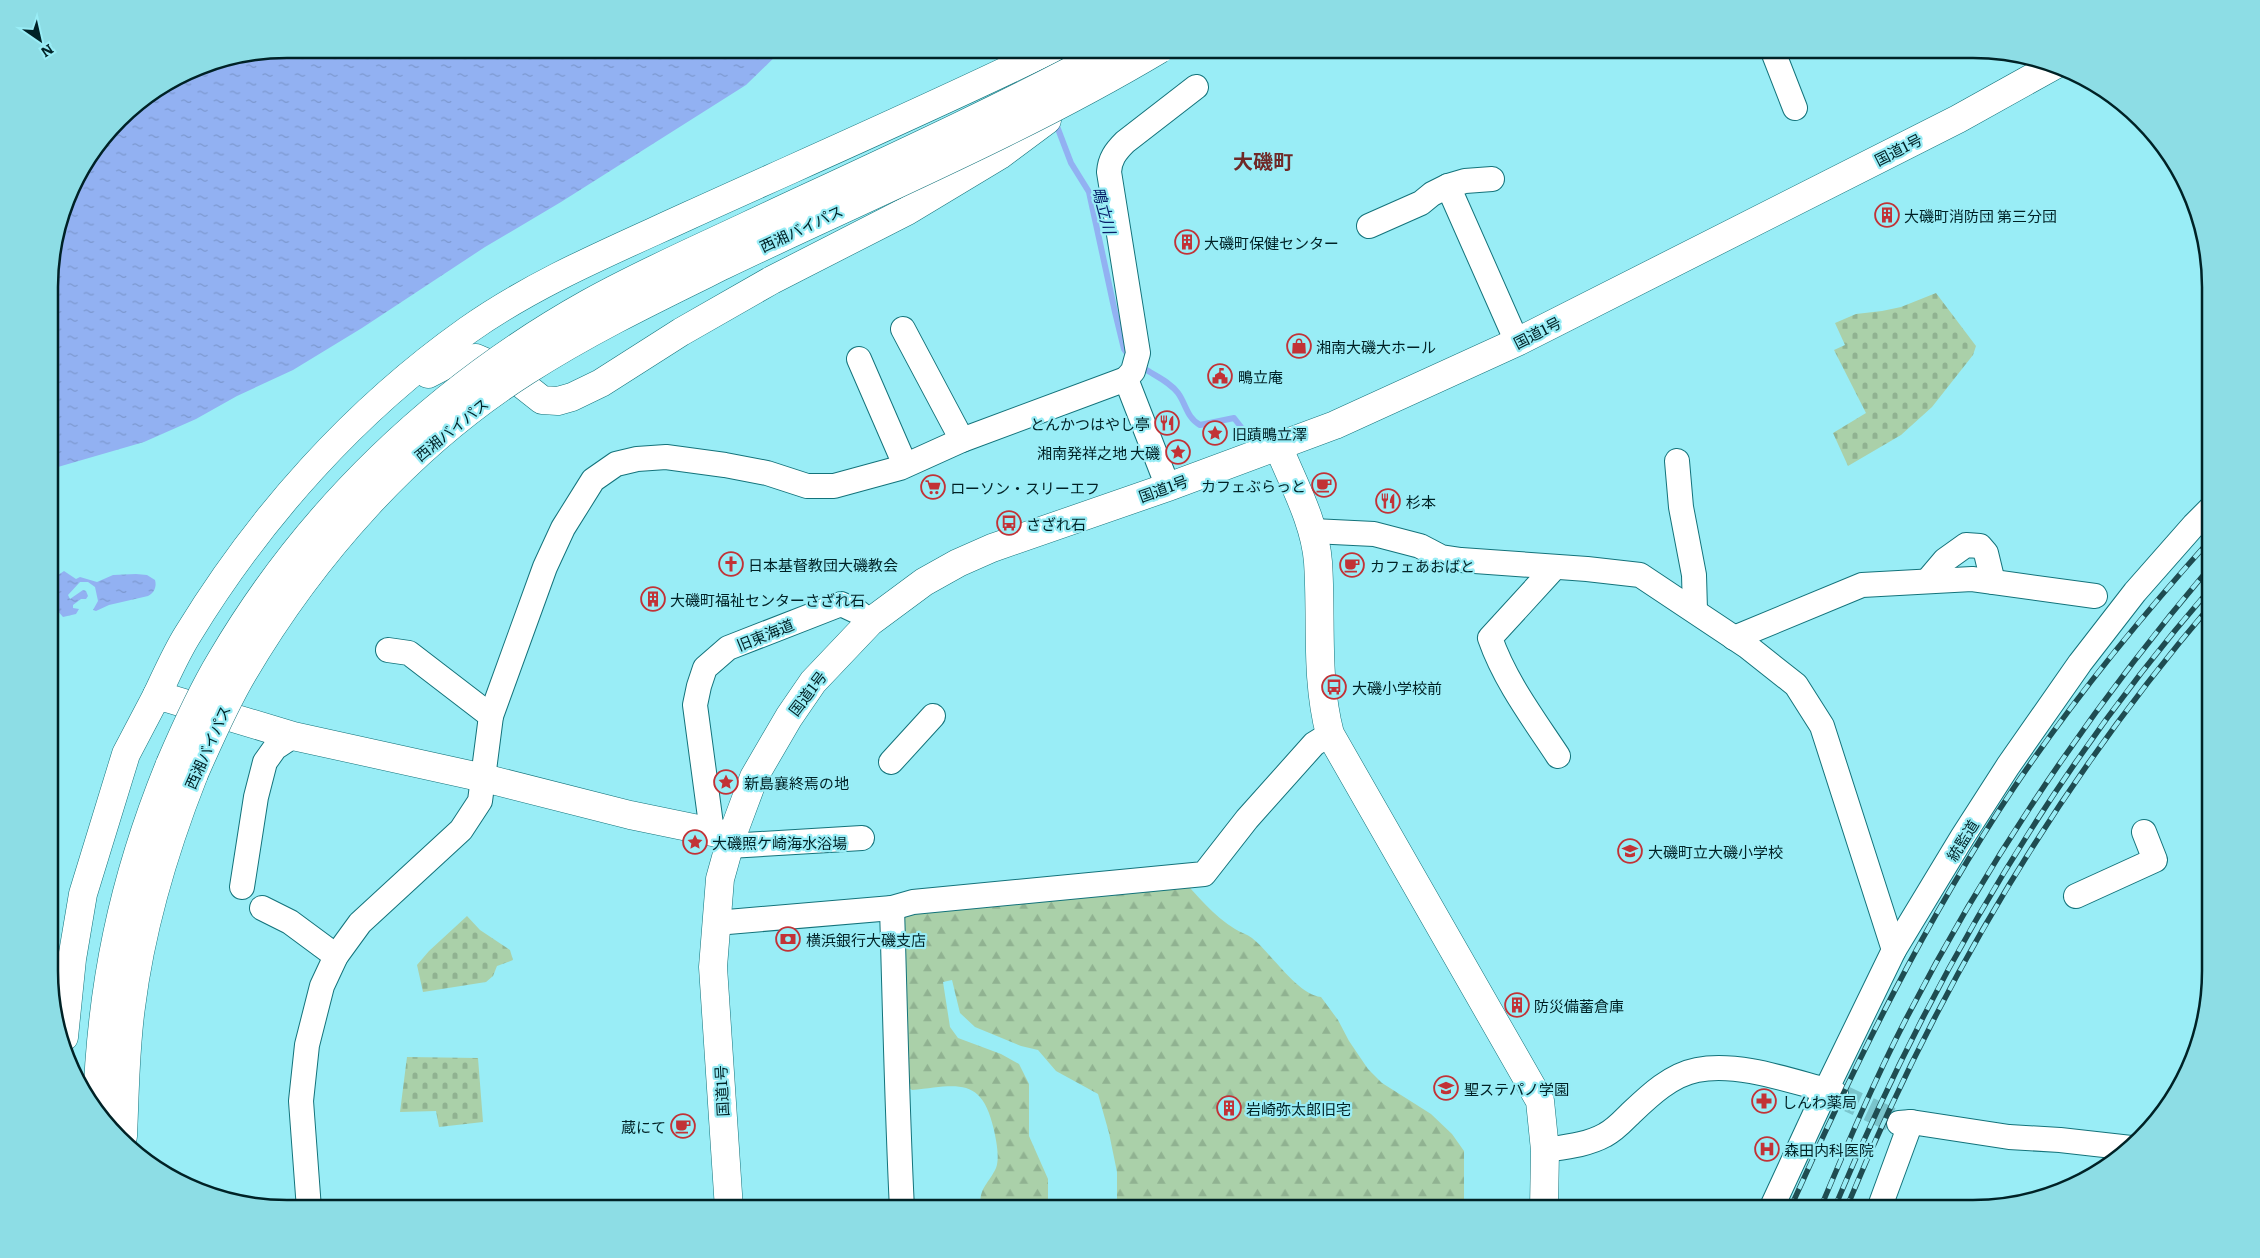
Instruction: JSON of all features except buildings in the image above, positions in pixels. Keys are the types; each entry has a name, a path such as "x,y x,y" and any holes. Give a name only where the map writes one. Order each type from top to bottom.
{"main road":[{"path":"65,1030 72,959 83,894 126,754 186,635 238,559 266,520 348,432 383,397 420,366 469,329 523,295 580,266 1033,58"},
{"name":"西湘バイパス","path":"97,1101 104,1004 120,914 150,812 170,764 191,716 219,663 246,620 302,543 364,472 422,419 459,389 510,352 589,303 651,271 1013,101 1095,58"},
{"name":"西湘バイパス","path":"123,1133 125,1070 130,1009 137,967 159,871 194,774 233,692 267,634 323,558 383,489 438,437 494,393 602,325 1082,93 1144,58"},
{"name":"国道1号","path":"728,1200 713,967 724,838 754,777 789,717 814,682 870,622 924,582 958,563 1024,536 1168,487 1335,425 1518,342 1958,118 2046,70"},
{"path":"348,432 434,369 456,360 476,358 504,370 542,400 558,401 572,397 601,383 681,332 772,280 907,211 1000,155 1082,93"},
{"path":"1278,446 1312,532 1318,562 1319,667 1330,734 1540,1101 1546,1150 1544,1200"},
{"path":"156,694 293,736 484,778 724,838"}],"street":[{"path":"1776,58 1795,108"},
{"path":"308,1200 301,1101 307,1045 322,986 336,956 370,912 410,878 461,830 480,801 491,716 545,567 563,528 593,480 615,463 637,459 678,458 767,473 807,486 834,486 884,473 962,440 1126,379 1133,372 1138,353 1109,172 1110,162 1115,152 1125,142 1196,87"},
{"path":"1369,226 1421,203 1448,186 1465,181 1492,179"},
{"path":"1448,186 1518,342"},
{"path":"903,328 962,440"},
{"path":"860,359 905,465"},
{"path":"1126,379 1168,487"},
{"path":"1677,461 1681,507 1694,575 1695,610"},
{"name":"統監道","path":"1776,1200 1831,1092 1894,950 2008,766 2080,663 2135,592 2202,517"},
{"path":"1312,532 1374,534 1420,546 1441,557 1640,575 1695,610 1734,638 1796,685 1822,726 1894,950"},
{"path":"1928,580 1945,560 1966,545 1980,546 1986,553 1993,582"},
{"path":"1555,567 1490,638 1498,659 1519,698 1558,756"},
{"path":"1667,593 1675,585 1694,575"},
{"path":"1734,638 1862,585 1972,579 2095,596"},
{"name":"旧東海道","path":"724,838 695,705 698,686 705,668 728,648 840,604 858,612 870,622"},
{"path":"388,650 409,654 491,716"},
{"path":"892,762 933,716"},
{"path":"716,923 892,908 913,902 1204,874 1247,819 1314,744 1330,734"},
{"path":"242,887 256,797 265,762 276,748 293,736"},
{"path":"2076,896 2155,860 2144,832"},
{"path":"724,838 862,838"},
{"path":"262,908 290,922 336,956"},
{"path":"892,908 902,1200"},
{"path":"1546,1150 1574,1146 1605,1135 1618,1126 1649,1095 1675,1077 1698,1070 1725,1069 1751,1072 1831,1092"},
{"path":"1882,1200 1905,1122 2009,1137 2121,1147"}],"green space":[{"path":"1936,293 1976,346 1973,355 1932,407 1901,435 1848,466 1833,433 1866,413 1834,350 1845,345 1835,323 1856,314 1901,307"},
{"path":"1180,876 1213,912 1235,929 1252,938 1303,989 1312,995 1321,997 1338,1020 1349,1041 1368,1069 1382,1083 1431,1114 1452,1134 1464,1151 1464,1200 1117,1200 1117,1172 1098,1094 1056,1071 1038,1050 1021,1046 975,1027 960,1013 952,980 943,982 950,1027 958,1038 1001,1054 1019,1064 1029,1084 1029,1136 1048,1179 1048,1200 980,1200 982,1191 996,1168 998,1159 994,1130 983,1100 975,1092 955,1086 912,1090 896,1078 889,932 913,902"},
{"path":"467,916 480,930 510,950 513,960 497,966 493,976 486,982 423,992 417,965 429,951"},
{"path":"407,1057 478,1058 483,1122 439,1127 436,1111 400,1112"}],"water":[{"path":"271,58 774,58 746,85 561,202 485,247 362,328 293,370 237,396 196,419 144,442 58,467 59,256 65,227 75,199 96,159 124,124 172,88 199,75 227,65"},
{"path":"64,571 76,579 80,577 97,582 113,575 136,574 147,575 155,580 156,583 153,591 148,596 109,605 96,611 93,610 98,601 95,587 88,582 80,582 68,595 70,599 83,590 86,591 88,596 86,599 81,599 73,605 73,608 79,609 76,614 63,617 58,611 58,575"}],"waterway":[{"name":"鴫立川","path":"1055,121 1071,163 1089,192 1124,349 1129,356"},
{"path":"1145,369 1175,389 1189,415 1200,425 1234,418 1241,427"}],"tunnel":[{"path":"1836,1094 1899,1123"}],"railway":[{"path":"1794,1200 1840,1101 1893,994 1950,890 1981,839 2013,789 2083,692 2158,599 2202,549"},
{"path":"1824,1200 1894,1042 1938,959 2008,841 2125,673 2202,577"},
{"path":"1838,1200 1910,1043 1952,962 1998,883 2046,806 2098,731 2153,658 2202,599"},
{"path":"1850,1200 1919,1048 1960,970 2004,893 2102,745 2155,674 2202,616"}],"place":[{"name":"大磯町消防団 第三分団","path":"1887,215"},
{"name":"大磯町保健センター","path":"1187,242"},
{"name":"湘南大磯大ホール","path":"1299,346"},
{"name":"鴫立庵","path":"1220,376"},
{"name":"とんかつはやし亭","path":"1167,423"},
{"name":"旧蹟鴫立澤","path":"1215,433"},
{"name":"湘南発祥之地 大磯","path":"1178,452"},
{"name":"カフェぶらっと","path":"1324,485"},
{"name":"ローソン・スリーエフ","path":"933,487"},
{"name":"杉本","path":"1388,501"},
{"name":"さざれ石","path":"1009,523"},
{"name":"日本基督教団大磯教会","path":"731,564"},
{"name":"カフェあおばと","path":"1352,565"},
{"name":"大磯町福祉センターさざれ石","path":"653,599"},
{"name":"大磯小学校前","path":"1334,687"},
{"name":"新島襄終焉の地","path":"726,782"},
{"name":"大磯照ケ崎海水浴場","path":"695,842"},
{"name":"大磯町立大磯小学校","path":"1630,851"},
{"name":"横浜銀行大磯支店","path":"788,939"},
{"name":"防災備蓄倉庫","path":"1517,1005"},
{"name":"聖ステパノ学園","path":"1446,1088"},
{"name":"しんわ薬局","path":"1764,1101"},
{"name":"岩崎弥太郎旧宅","path":"1229,1108"},
{"name":"蔵にて","path":"683,1126"},
{"name":"森田内科医院","path":"1767,1149"}],"district":[{"name":"大磯町","path":"1263,160"}]}
